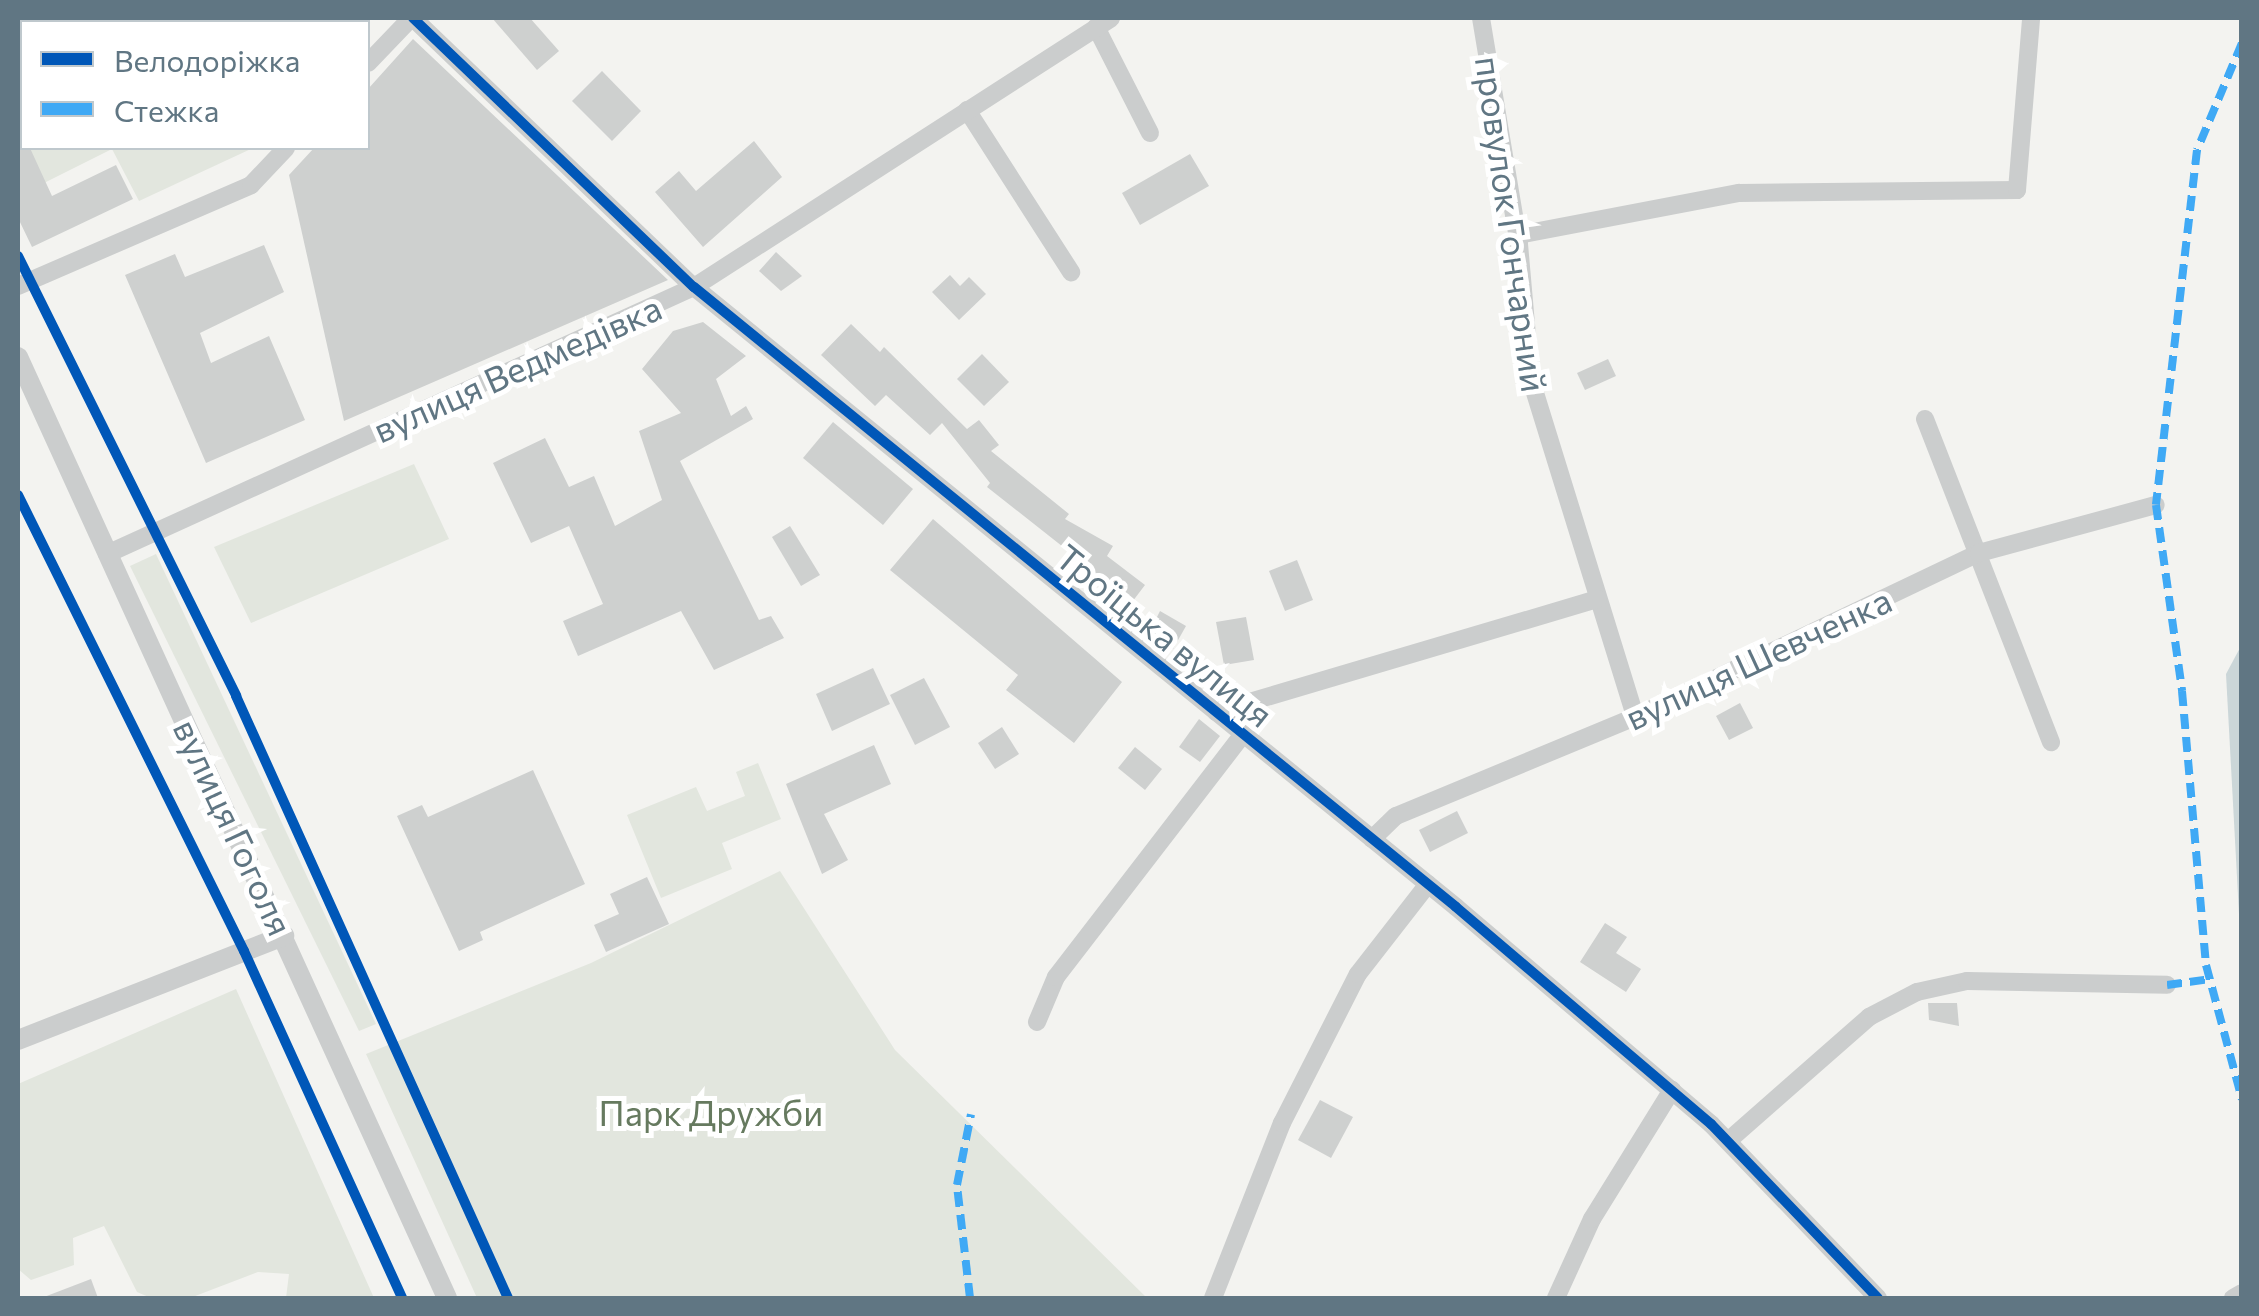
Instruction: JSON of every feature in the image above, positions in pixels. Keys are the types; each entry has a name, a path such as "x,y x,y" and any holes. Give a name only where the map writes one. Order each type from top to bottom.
{"street":[{"path":"370,61 412,18"},
{"name":"Троїцька вулиця","path":"412,18 694,287 1428,884 1672,1090 1728,1141 1878,1298"},
{"name":"провулок Гончарний","path":"1481,18 1518,235 1531,380 1634,717"},
{"path":"1518,235 1740,193 2017,190 2031,18"},
{"path":"1104,22 1150,133"},
{"name":"вулиця Ведмедівка","path":"107,554 694,287 1104,22"},
{"path":"967,110 1072,272"},
{"path":"18,286 251,184 284,150"},
{"name":"вулиця Гоголя","path":"18,358 447,1298"},
{"path":"1925,418 2052,742"},
{"name":"вулиця Шевченка","path":"1372,839 1396,816 1634,717 1979,553 2156,505"},
{"path":"1216,712 1598,599"},
{"path":"1037,1022 1056,976 1242,734"},
{"path":"1213,1298 1282,1123 1358,974 1428,884"},
{"path":"18,1040 284,936"},
{"path":"1728,1141 1869,1017 1917,992 1967,981 2167,985"},
{"path":"1556,1298 1592,1219 1672,1090"},
{"path":"2232,1298 2242,1293"}],"green space":[{"path":"182,18 184,20 66,20"},
{"path":"20,120 20,150 110,150 18,196"},
{"path":"113,150 249,150 139,201"},
{"path":"414,464 449,539 251,623 214,547"},
{"path":"156,554 376,1024 359,1031 130,566"},
{"path":"758,763 781,819 722,843 732,869 661,898 627,815 696,787 707,811 745,796 736,772"},
{"name":"Парк Дружби","path":"780,871 895,1050 1147,1298 477,1298 366,1054 591,963"},
{"path":"236,989 374,1298 286,1298 289,1274 258,1272 190,1298 151,1298 137,1292 104,1226 73,1238 74,1265 31,1280 18,1269 18,1084"}],"shaded area":[{"path":"2241,646 2241,951 2226,674"}],"building":[{"path":"492,18 530,18 559,51 537,70"},
{"path":"413,39 668,280 344,421 289,175 312,150 370,150 370,87"},
{"path":"602,71 641,111 612,141 572,101"},
{"path":"754,141 782,177 703,247 655,192 679,171 696,191"},
{"path":"18,148 31,150 52,196 116,165 133,199 32,247 18,218"},
{"path":"1190,154 1209,186 1140,225 1122,193"},
{"path":"264,245 284,292 200,333 211,363 269,336 305,420 206,463 125,275 175,254 185,277"},
{"path":"776,252 802,276 781,291 759,271"},
{"path":"950,275 960,286 969,277 986,294 959,320 932,292"},
{"path":"703,322 746,356 716,379 731,416 746,406 753,419 680,461 759,620 771,616 784,638 714,670 681,611 578,656 563,621 603,604 569,526 531,543 493,463 545,438 569,487 594,476 615,526 662,500 639,431 681,413 642,369 673,331"},
{"path":"851,324 880,352 884,347 967,429 979,420 999,445 991,451 1069,514 1065,519 1113,546 1107,556 1145,585 1123,614 1102,598 1110,587 1067,562 1072,554 987,487 990,483 942,423 930,435 886,395 875,406 821,355"},
{"path":"982,354 1009,382 984,406 957,379"},
{"path":"1608,359 1616,376 1585,390 1577,373"},
{"path":"833,422 913,489 883,525 803,458"},
{"path":"933,519 1122,682 1074,743 1006,690 1018,675 890,570"},
{"path":"790,526 820,575 801,586 772,537"},
{"path":"1297,560 1313,600 1285,611 1269,571"},
{"path":"1160,611 1186,626 1173,649 1148,635"},
{"path":"1246,617 1254,660 1224,665 1216,622"},
{"path":"873,668 890,704 832,731 816,694"},
{"path":"924,678 950,727 915,745 890,695"},
{"path":"1740,703 1753,728 1729,740 1716,716"},
{"path":"1199,719 1220,736 1200,762 1179,747"},
{"path":"1002,727 1019,754 995,769 978,743"},
{"path":"874,745 891,784 824,814 848,860 822,874 786,784"},
{"path":"1135,747 1162,769 1145,790 1118,768"},
{"path":"533,770 585,884 480,932 483,940 459,951 397,816 422,805 428,817"},
{"path":"1457,811 1468,833 1430,852 1419,830"},
{"path":"647,877 669,924 606,952 594,925 619,914 610,894"},
{"path":"1605,923 1627,937 1616,953 1641,969 1626,992 1580,962"},
{"path":"1928,1003 1957,1003 1959,1026 1929,1020"},
{"path":"1320,1100 1353,1117 1331,1158 1298,1140"},
{"path":"91,1279 98,1298 44,1298 44,1297"}],"marked path":[{"path":"2242,43 2197,150 2156,505 2182,691 2206,965 2242,1099"},
{"path":"2167,985 2210,979"},
{"path":"970,1298 957,1185 971,1114"}],"cycle path":[{"path":"413,18 694,287 1456,907 1711,1124 1878,1298"},
{"path":"18,256 236,696 508,1298"},
{"path":"18,495 244,951 402,1298"}]}
